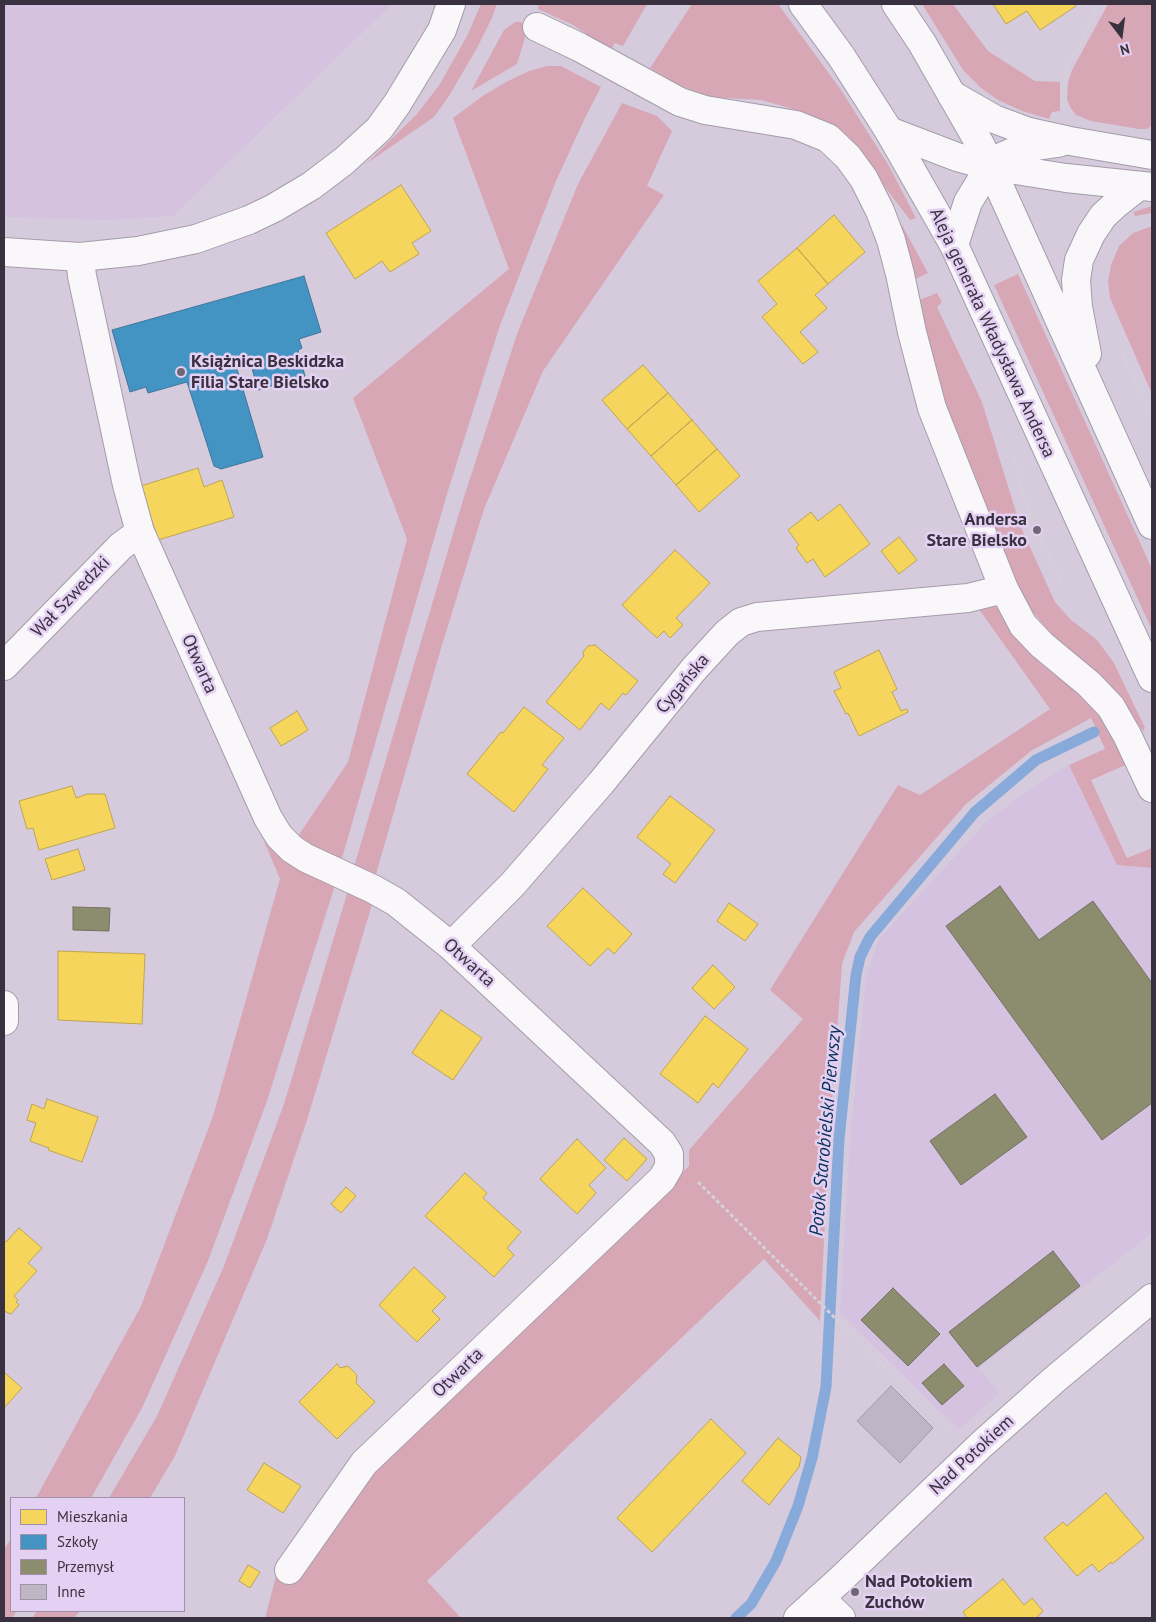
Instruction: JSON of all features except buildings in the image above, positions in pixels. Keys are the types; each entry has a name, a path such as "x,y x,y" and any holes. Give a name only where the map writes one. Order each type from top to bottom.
{"street":[{"path":"4,252 80,257 138,251 196,239 249,220 274,208 311,186 379,129 397,104 442,30 450,4"},
{"name":"Aleja generała Władysława Andersa","path":"803,4 889,131 954,245 1152,678"},
{"path":"896,4 922,43 981,146 1152,525"},
{"path":"537,27 596,56 680,102 705,110 804,128 828,138 848,157 864,179 880,211 891,240 932,408 1004,589 1023,624 1042,645 1089,684 1111,707 1127,735 1152,788"},
{"path":"952,95 994,119 1030,132 1070,142 1152,155"},
{"path":"889,131 957,157 990,166 1066,178 1146,186"},
{"path":"954,245 968,202 990,166 1001,158 1022,148 1070,142"},
{"path":"1095,397 1078,307 1076,280 1079,260 1091,234 1103,216 1116,204 1146,186"},
{"name":"Otwarta","path":"80,257 82,276 127,486 140,532 268,818 279,836 292,849 306,858 373,889 396,902 451,946 662,1143 669,1154 669,1167 662,1179 364,1463 289,1570"},
{"name":"Wał Szwedzki","path":"4,666 121,546 140,532"},
{"name":"Cygańska","path":"451,946 512,885 602,783 726,632 742,622 757,618 968,598 1004,589"},
{"path":"4,1005 4,1021"},
{"name":"Nad Potokiem","path":"798,1618 981,1445 1152,1298"},
{"path":"820,1598 841,1618"}],"path":[{"path":"1062,108 1065,70 1081,43 1098,4"},
{"path":"669,1154 950,1431"}],"shaded area":[{"path":"4,4 392,4 173,216 108,220 4,217"},
{"path":"481,4 497,4 477,48 449,96 434,117 366,164 417,114 440,84 468,34"},
{"path":"539,4 647,4 623,46 615,43 611,50 573,25 538,9"},
{"path":"692,4 778,4 841,90 889,166 916,218 910,220 884,186 875,179 828,124 800,111 761,100 708,97 679,85 650,68"},
{"path":"922,4 953,4 988,51 1035,81 1060,82 1060,111 1052,112 1049,119 1022,111 998,100 981,88 963,70"},
{"path":"1108,4 1152,4 1152,125 1147,129 1091,121 1076,115 1067,99 1068,83 1072,70"},
{"path":"515,22 521,22 526,27 526,34 517,64 471,91 504,30"},
{"path":"547,66 561,66 601,87 556,181 499,328 447,494 340,865 296,839 348,762 407,539 353,398 509,269 453,118 484,95 508,81 529,71"},
{"path":"622,103 657,116 672,131 647,186 664,195 543,371 484,509 442,645 374,881 353,870 463,500 517,334 578,184"},
{"path":"885,201 903,227 928,273 911,281"},
{"path":"1152,206 1152,213 1135,216 1133,212"},
{"path":"1152,226 1152,394 1110,298 1108,282 1111,265 1119,246 1133,233"},
{"path":"1018,274 1152,569 1152,630 994,285"},
{"path":"937,293 942,302 937,307 982,402 1020,525 1055,602 1070,619 1097,640 1114,663 1145,728 1143,731 1121,700 1067,651 1048,630 1032,611 1016,582 941,404 915,302"},
{"path":"986,603 998,608 1008,627 1042,665 1085,698 1113,735 1128,764 1091,780 1127,858 1152,848 1152,868 1117,865 1069,765 1105,749 1091,718 1031,751 966,804 854,932 842,964 829,1142 820,1321 764,1259 427,1581 461,1618 265,1618 276,1576 289,1583 371,1467 689,1166 689,1150 803,1019 770,990 898,785 920,795 1050,709 976,605"},
{"path":"1069,765 1117,865 1152,868 1152,1233 979,1368 999,1393 959,1430 840,1313 850,1138 866,976 879,939 989,819 1048,777"},
{"path":"264,841 279,846 336,882 267,1101 208,1261 142,1408 92,1497 37,1497 141,1306 213,1116 280,879"},
{"path":"349,887 374,898 307,1120 267,1239 175,1456 151,1497 110,1497 157,1416 224,1266 284,1104"},
{"path":"10,1540 10,1612 16,1612 12,1618 4,1618 4,1549"},
{"path":"36,1612 79,1612 74,1618 32,1618"}],"waterway":[{"name":"Potok Starobielski Pierwszy","path":"736,1618 751,1604 776,1561 798,1506 812,1458 826,1387 839,1139 856,975 860,957 870,937 975,812 1036,760 1094,732"}],"place":[{"name":"Książnica Beskidzka Filia Stare Bielsko","path":"181,372"},
{"name":"Andersa Stare Bielsko","path":"1037,530"},
{"name":"Nad Potokiem Zuchów","path":"855,1592"}]}
